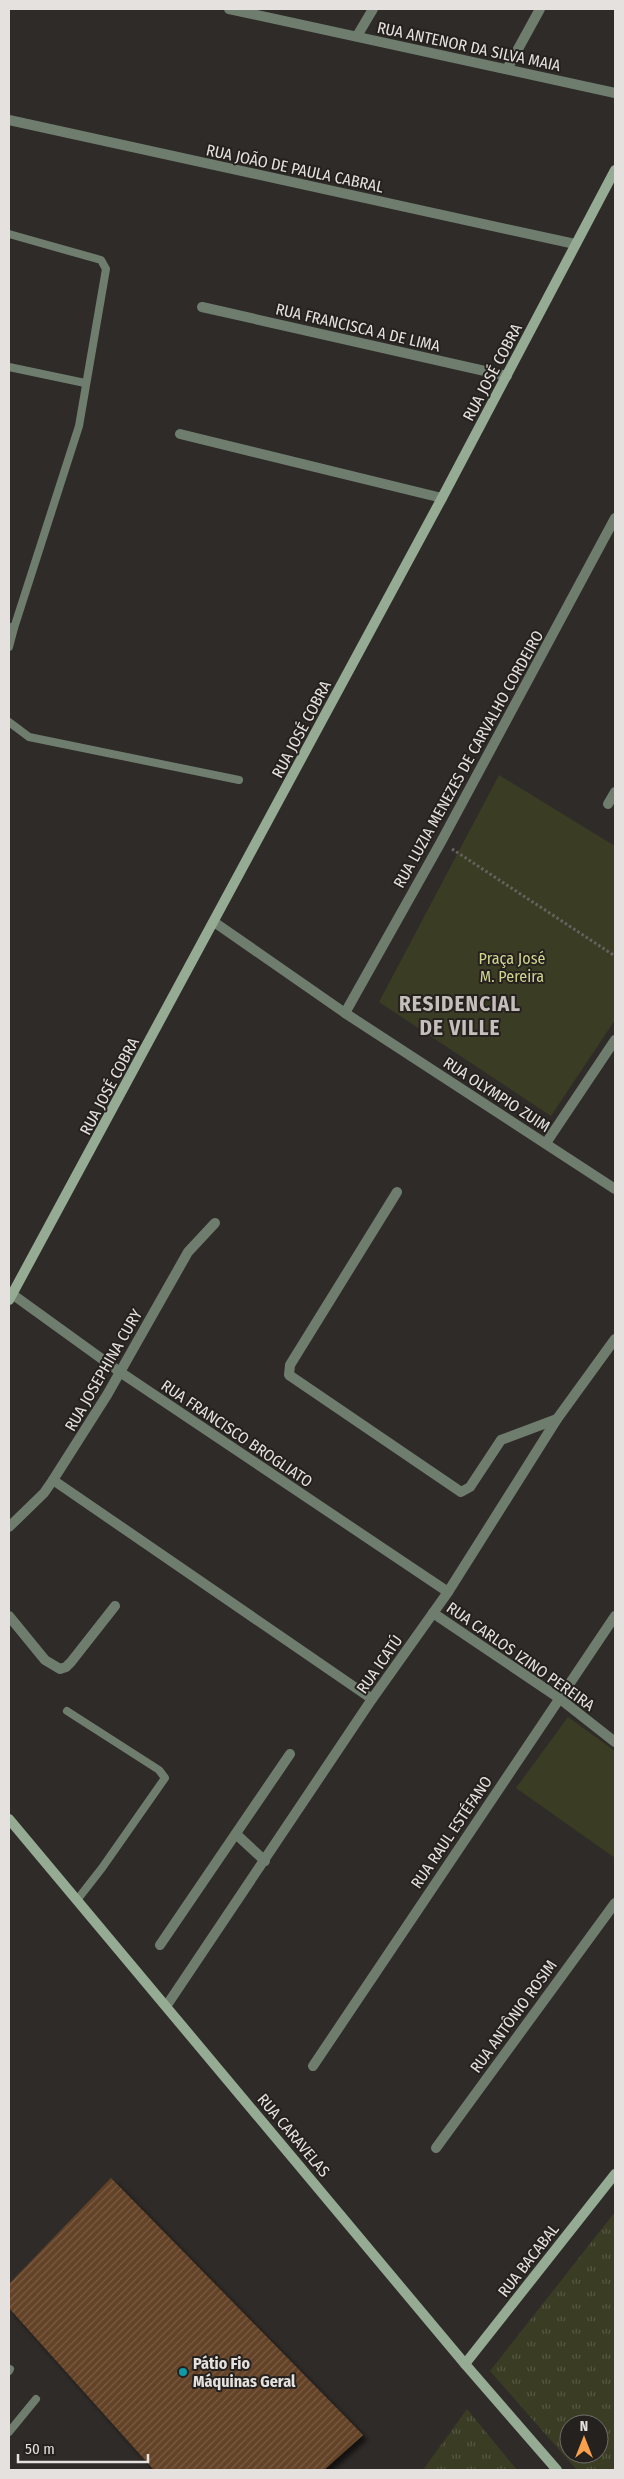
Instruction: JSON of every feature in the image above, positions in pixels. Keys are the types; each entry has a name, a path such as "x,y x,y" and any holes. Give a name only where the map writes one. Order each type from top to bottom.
{"street":[{"name":"RUA ANTENOR DA SILVA MAIA","path":"229,9 615,93"},
{"path":"357,36 373,9"},
{"path":"507,69 540,9"},
{"name":"RUA JOÃO DE PAULA CABRAL","path":"9,120 575,244"},
{"name":"RUA JOSÉ COBRA","path":"10,1297 442,498 615,170"},
{"name":"RUA FRANCISCA A DE LIMA","path":"202,307 507,376"},
{"path":"180,434 442,498"},
{"name":"RUA LUZIA MENEZES DE CARVALHO CORDEIRO","path":"345,1013 441,842 615,518"},
{"path":"608,804 615,792"},
{"name":"RUA OLYMPIO ZUIM","path":"214,922 345,1013 615,1190"},
{"path":"546,1143 615,1040"},
{"path":"397,1192 290,1365 289,1375 460,1492 470,1487 500,1440 557,1419"},
{"name":"RUA JOSEPHINA CURY","path":"9,1527 44,1494 83,1436 188,1252 215,1222"},
{"name":"RUA FRANCISCO BROGLIATO","path":"10,1297 448,1592"},
{"name":"RUA ICATÚ","path":"167,2005 372,1700 448,1592 557,1419 615,1339"},
{"path":"53,1480 372,1700"},
{"path":"9,1616 45,1660 51,1666 60,1669 66,1667 71,1662 115,1606"},
{"name":"RUA CARLOS IZINO PEREIRA","path":"433,1613 559,1698 615,1742"},
{"name":"RUA RAUL ESTÉFANO","path":"313,2066 615,1616"},
{"path":"160,1945 290,1754"},
{"name":"RUA CARAVELAS","path":"9,1819 167,2005 465,2364 557,2470"},
{"path":"236,1834 265,1861"},
{"name":"RUA ANTÔNIO ROSIM","path":"436,2148 615,1903"},
{"name":"RUA BACABAL","path":"465,2364 615,2174"}],"lane":[{"path":"9,234 101,260 106,269 79,426 12,627 9,647"},
{"path":"9,367 86,383"},
{"path":"9,722 29,737 240,780"},
{"path":"67,1711 159,1770 165,1778 102,1868 77,1900"},
{"path":"9,2432 36,2399"}],"path":[{"path":"441,842 615,956"}],"green space":[{"name":"Praça José M. Pereira","path":"499,775 615,846 615,1020 551,1116 379,1002"},
{"path":"568,1717 615,1751 615,1858 516,1788"},
{"path":"615,2212 615,2470 577,2470 572,2464 609,2464 609,2414 559,2414 559,2450 490,2371"},
{"path":"467,2409 517,2470 423,2470"}],"building":[{"name":"Pátio Fio Máquinas Geral","path":"111,2178 363,2435 324,2470 154,2470 9,2308 9,2284"}],"place":[{"name":"Pátio Fio Máquinas Geral","path":"183,2372"}],"district":[{"name":"RESIDENCIAL DE VILLE","path":"460,1016"}]}
